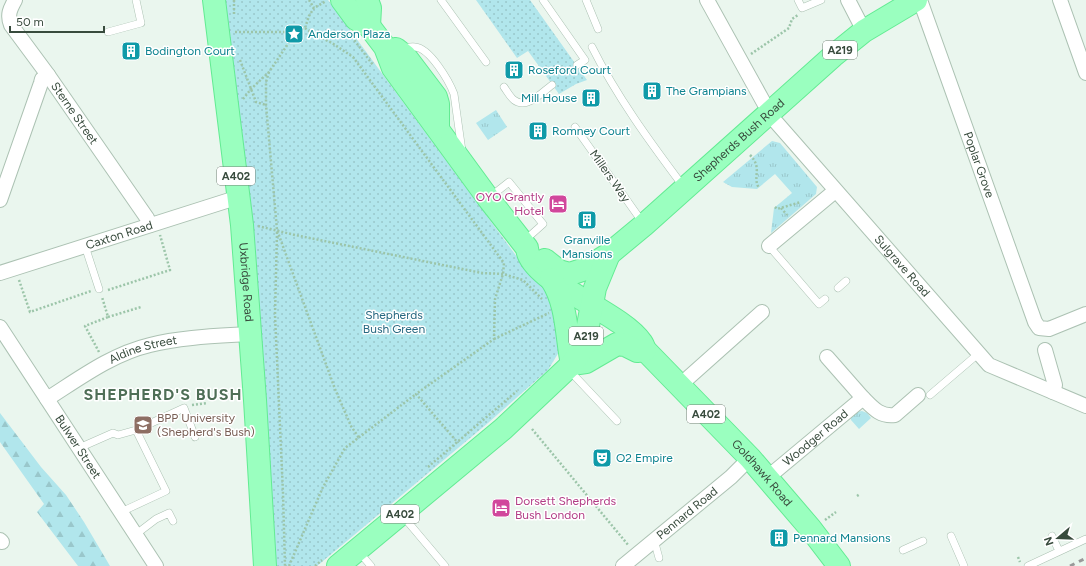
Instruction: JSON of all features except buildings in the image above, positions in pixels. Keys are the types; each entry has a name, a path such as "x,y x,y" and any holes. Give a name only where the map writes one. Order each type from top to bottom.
{"main road":[{"name":"Uxbridge Road","path":"214,0 244,246 270,566"},
{"name":"A402","path":"334,0 356,19 369,26 390,48 394,68 488,198 525,246 531,261 552,279 592,304"},
{"path":"367,0 370,8 369,26"},
{"name":"Shepherds Bush Road","path":"592,304 595,288 609,254 644,225 833,56 864,31 916,0"},
{"name":"A219","path":"525,246 539,253 559,271 566,274 576,273 585,269 609,254"},
{"name":"A402","path":"552,279 558,291 567,324 570,366"},
{"name":"A219","path":"570,366 584,347 592,304"},
{"name":"Goldhawk Road","path":"592,304 626,326 642,342 645,350 750,458 810,528 839,566"},
{"name":"A402","path":"338,566 364,558 401,514 503,429 570,366 586,362 616,344 625,345 638,351 645,350"}],"street":[{"name":"Sterne Street","path":"15,0 6,20 48,74 147,218 150,225"},
{"name":"Sulgrave Road","path":"707,0 770,113 835,191 989,366 1086,406"},
{"path":"848,0 864,31"},
{"name":"Poplar Grove","path":"920,0 1035,322 1039,328 1049,328 1086,314"},
{"path":"1060,0 1086,73"},
{"path":"0,200 42,79 48,74"},
{"path":"769,246 835,191"},
{"name":"Caxton Road","path":"0,273 239,197"},
{"path":"679,386 762,312"},
{"name":"Bulwer Street","path":"0,328 48,398 156,566"},
{"name":"Aldine Street","path":"48,398 114,358 149,345 164,341 250,334"},
{"path":"1045,350 1055,385 1053,392"},
{"path":"827,357 863,398 881,414 891,416 895,415 924,395"},
{"name":"Woodger Road","path":"767,478 863,398"},
{"name":"Pennard Road","path":"623,566 731,477 750,458"}],"lane":[{"path":"108,32 141,23 136,0"},
{"path":"441,0 486,62"},
{"path":"543,0 584,60 577,65"},
{"path":"586,0 598,29"},
{"path":"798,0 802,8 821,0"},
{"path":"390,48 416,46 428,53 450,86 454,94 465,165"},
{"path":"592,47 604,71 626,107 685,188"},
{"path":"504,87 513,99 522,104 529,102 552,85"},
{"name":"Millers Way","path":"575,127 644,225"},
{"path":"84,246 100,291"},
{"path":"769,246 819,304 825,299"},
{"path":"838,288 846,281"},
{"path":"924,395 978,354"},
{"path":"570,366 617,421"},
{"path":"79,448 113,433 118,435 136,430 184,408 195,437"},
{"path":"121,512 166,491 136,430"},
{"path":"136,535 156,519 169,513 173,521"},
{"path":"401,514 445,566"},
{"path":"951,536 964,566"},
{"path":"1052,536 1059,551"},
{"path":"1028,566 1086,539"},
{"path":"652,541 656,547 659,558"},
{"path":"903,550 923,541"}],"path":[{"path":"309,0 314,8"},
{"path":"229,32 296,32 305,28 309,16 314,8 334,0"},
{"path":"750,54 789,28 792,19 798,15 802,8"},
{"path":"305,28 354,57 504,263 503,274 495,299 494,340"},
{"path":"242,102 245,95 269,72 296,32"},
{"path":"237,53 256,102 266,105"},
{"path":"269,72 266,82 266,105 277,230 275,315 284,493 270,566"},
{"path":"750,155 758,171 756,181 759,188"},
{"path":"775,207 777,209 807,200 817,206"},
{"path":"257,226 474,271 503,274 522,280 544,300"},
{"path":"277,230 335,389 351,426 359,438"},
{"path":"20,284 30,312 170,270 161,239"},
{"path":"100,291 108,318"},
{"path":"99,353 85,326 141,307"},
{"path":"289,566 323,487 345,448 416,394 494,340 554,311"},
{"path":"416,394 457,442 517,391"},
{"path":"184,408 194,404 207,403"},
{"path":"532,429 631,548"},
{"path":"824,522 836,512"}],"green space":[{"name":"Shepherds Bush Green","path":"223,0 328,0 517,257 552,296 559,352 548,370 488,423 317,566 276,566 258,341"},
{"path":"476,0 530,0 587,80 576,84 559,94 528,51 517,58"},
{"path":"496,110 507,127 488,140 476,123"},
{"path":"772,141 780,143 817,187 816,194 771,233 774,208 792,193 775,174 757,189 732,187 723,182"},
{"path":"862,411 867,413 871,418 859,429 851,420 851,417 857,412"},
{"path":"0,413 41,467 66,495 110,566 78,566 37,512 44,504 0,442"}],"railway":[{"path":"1070,566 1086,558"}],"place":[{"name":"Anderson Plaza","path":"294,34"},
{"name":"Bodington Court","path":"131,51"},
{"name":"Roseford Court","path":"514,70"},
{"name":"The Grampians","path":"652,91"},
{"name":"Mill House","path":"591,98"},
{"name":"Romney Court","path":"538,131"},
{"name":"OYO Grantly Hotel","path":"558,204"},
{"name":"Granville Mansions","path":"587,220"},
{"name":"BPP University (Shepherd's Bush)","path":"143,425"},
{"name":"O2 Empire","path":"602,458"},
{"name":"Dorsett Shepherds Bush London","path":"501,508"},
{"name":"Pennard Mansions","path":"779,538"}],"district":[{"name":"SHEPHERD'S BUSH","path":"163,394"}]}
